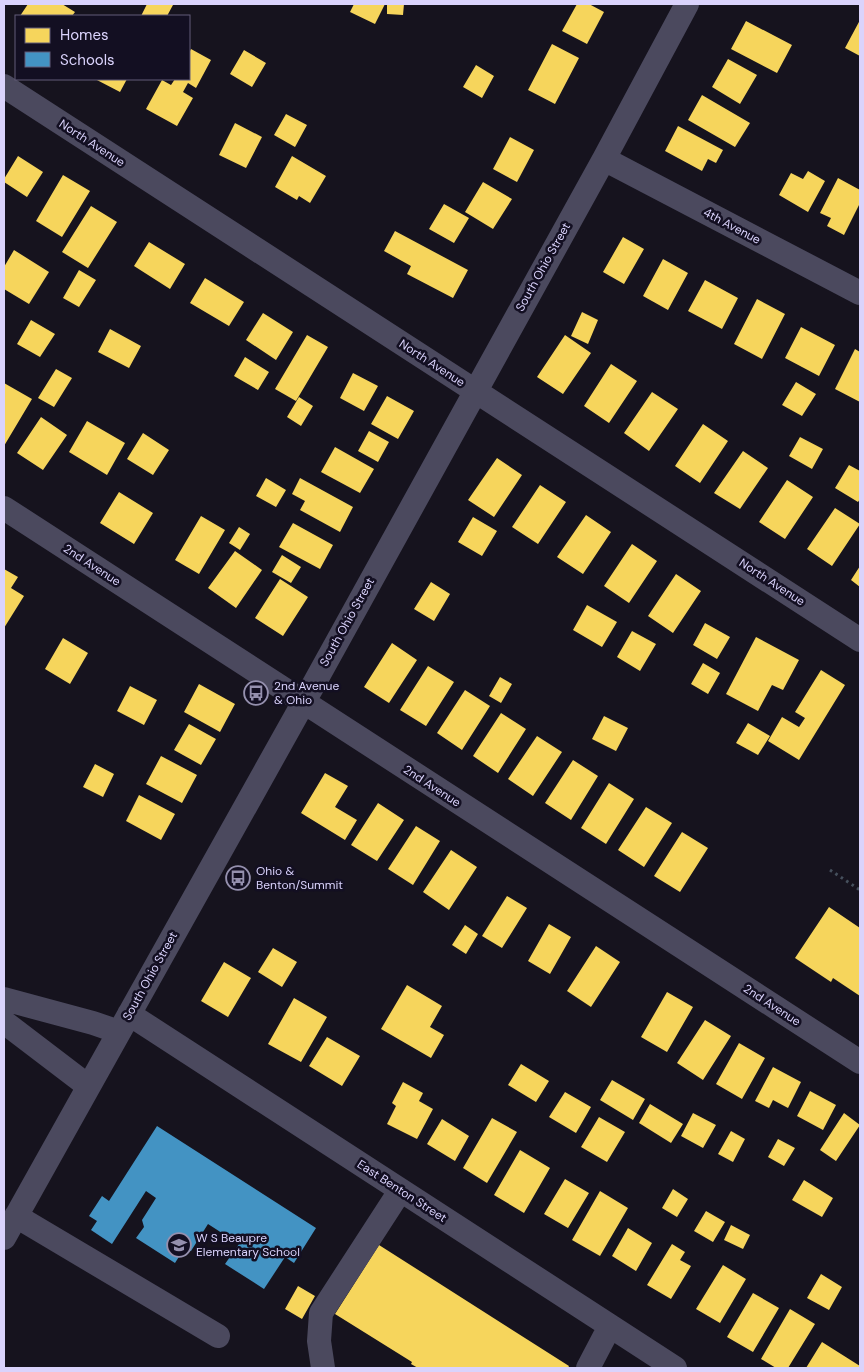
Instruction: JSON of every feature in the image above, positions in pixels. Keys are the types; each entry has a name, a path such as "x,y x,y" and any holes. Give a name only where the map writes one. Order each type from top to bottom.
{"street":[{"name":"South Ohio Street","path":"4,1238 604,159 687,4"},
{"name":"North Avenue","path":"4,86 860,640"},
{"name":"4th Avenue","path":"604,159 860,293"},
{"name":"2nd Avenue","path":"4,508 860,1062"},
{"name":"East Benton Street","path":"4,999 93,1023 124,1023 400,1190 675,1368"},
{"path":"4,1022 88,1086"},
{"path":"323,1368 319,1341 321,1313 400,1190"},
{"path":"16,1216 218,1336"},
{"path":"588,1368 610,1326"}],"path":[{"path":"830,870 860,890"}],"building: Homes":[{"path":"28,4 62,4 75,12 73,15 21,15"},
{"path":"147,4 173,5 168,15 142,15"},
{"path":"354,4 385,4 375,24 350,12"},
{"path":"387,4 404,4 403,15 387,14"},
{"path":"577,4 589,4 604,12 587,44 562,31"},
{"path":"860,20 860,56 845,48"},
{"path":"746,21 792,45 777,73 731,49"},
{"path":"552,44 579,58 555,104 528,90"},
{"path":"191,49 211,60 196,88 188,83 183,92 193,98 177,126 146,109 162,80 171,85 174,80 190,80"},
{"path":"244,50 266,63 252,87 230,74"},
{"path":"728,59 757,75 740,104 712,87"},
{"path":"476,65 494,76 482,98 463,87"},
{"path":"97,80 126,80 120,92"},
{"path":"702,95 750,123 735,147 688,120"},
{"path":"286,114 307,125 295,147 274,135"},
{"path":"235,123 262,137 246,168 219,155"},
{"path":"678,126 723,150 716,163 708,159 702,171 665,151"},
{"path":"510,137 534,150 517,182 493,169"},
{"path":"18,156 43,172 27,197 4,182"},
{"path":"292,156 326,176 310,203 299,196 297,200 275,187"},
{"path":"808,171 825,181 808,212 779,195 791,173 803,179"},
{"path":"63,175 90,191 62,237 36,221"},
{"path":"838,178 860,190 860,203 844,235 827,226 831,218 820,213"},
{"path":"483,182 512,199 493,229 465,212"},
{"path":"444,204 469,218 454,243 429,229"},
{"path":"91,206 117,222 88,268 62,252"},
{"path":"395,231 468,270 453,298 407,274 411,266 384,251"},
{"path":"623,237 644,249 624,284 603,272"},
{"path":"149,242 185,264 170,289 134,266"},
{"path":"14,250 49,272 29,304 4,289 4,267"},
{"path":"663,259 688,273 668,310 643,296"},
{"path":"79,270 96,280 79,307 63,298"},
{"path":"205,278 244,302 229,326 190,303"},
{"path":"705,280 738,298 722,329 688,311"},
{"path":"757,299 785,314 762,359 734,344"},
{"path":"582,312 598,320 588,344 571,336"},
{"path":"263,313 293,332 276,360 246,340"},
{"path":"31,320 55,334 40,357 17,344"},
{"path":"801,327 835,345 819,376 785,358"},
{"path":"110,329 141,346 129,368 98,352"},
{"path":"307,335 328,347 296,401 275,389"},
{"path":"565,335 591,353 563,394 537,377"},
{"path":"855,349 860,352 860,402 835,389"},
{"path":"245,357 269,372 258,390 234,376"},
{"path":"611,364 637,381 609,423 584,406"},
{"path":"56,369 72,378 54,407 38,398"},
{"path":"353,373 378,386 364,411 340,398"},
{"path":"796,382 816,394 802,416 782,405"},
{"path":"4,383 32,399 4,446"},
{"path":"652,392 678,409 649,451 624,433"},
{"path":"387,396 414,411 398,439 371,424"},
{"path":"299,397 313,406 301,426 287,417"},
{"path":"41,417 67,435 43,470 17,453"},
{"path":"87,421 125,443 107,475 69,452"},
{"path":"703,424 728,441 700,483 675,466"},
{"path":"369,431 389,442 378,462 358,451"},
{"path":"143,433 169,450 153,475 127,459"},
{"path":"800,437 823,449 812,469 789,456"},
{"path":"335,447 374,469 360,493 321,472"},
{"path":"743,451 768,468 740,509 714,493"},
{"path":"497,458 522,475 494,517 468,500"},
{"path":"849,465 860,471 860,499 858,502 835,488"},
{"path":"266,478 286,490 276,507 256,496"},
{"path":"300,478 353,507 340,532 300,510 305,501 292,494"},
{"path":"787,480 813,497 785,539 759,522"},
{"path":"540,485 566,502 538,544 512,527"},
{"path":"119,492 153,513 134,544 100,523"},
{"path":"835,508 860,524 832,566 807,549"},
{"path":"586,515 611,532 583,574 557,557"},
{"path":"201,516 225,530 199,574 175,560"},
{"path":"473,517 497,531 482,556 458,542"},
{"path":"293,523 333,545 320,569 279,547"},
{"path":"239,527 250,534 240,550 229,543"},
{"path":"632,544 657,561 629,603 604,586"},
{"path":"235,551 262,570 236,608 208,588"},
{"path":"282,555 301,567 291,583 272,572"},
{"path":"860,566 860,587 851,580"},
{"path":"4,569 18,577 11,588 24,596 4,628"},
{"path":"676,574 701,591 673,633 648,616"},
{"path":"280,579 308,597 283,636 255,618"},
{"path":"431,582 450,594 434,621 414,609"},
{"path":"587,605 617,622 602,647 573,630"},
{"path":"705,623 730,637 717,659 693,645"},
{"path":"632,631 656,644 640,671 617,657"},
{"path":"756,637 799,660 783,690 772,685 758,711 726,694"},
{"path":"63,638 88,653 70,684 45,669"},
{"path":"392,643 417,660 389,703 364,687"},
{"path":"703,663 720,673 708,694 691,684"},
{"path":"428,666 454,682 426,726 400,710"},
{"path":"821,670 845,685 799,760 768,741 782,717 799,727 805,718 795,712"},
{"path":"500,677 512,684 501,703 489,696"},
{"path":"199,684 235,704 220,732 184,712"},
{"path":"130,686 157,700 144,725 117,711"},
{"path":"465,690 490,706 462,750 437,733"},
{"path":"501,713 526,729 498,773 473,756"},
{"path":"604,716 628,728 616,751 592,739"},
{"path":"748,723 770,736 758,755 736,743"},
{"path":"189,724 216,739 201,765 174,750"},
{"path":"537,736 562,752 533,796 508,779"},
{"path":"161,756 197,775 182,803 146,784"},
{"path":"573,760 598,776 571,820 545,803"},
{"path":"95,764 114,774 103,797 83,787"},
{"path":"325,773 348,786 335,807 357,820 345,840 301,813"},
{"path":"609,783 634,799 606,844 581,828"},
{"path":"139,795 175,814 161,840 126,821"},
{"path":"378,803 404,820 377,861 351,845"},
{"path":"646,807 672,823 644,867 618,850"},
{"path":"416,826 440,841 413,885 388,869"},
{"path":"682,832 708,848 680,892 654,876"},
{"path":"451,850 477,867 449,910 423,892"},
{"path":"507,896 527,908 502,948 482,936"},
{"path":"829,907 860,928 860,996 833,978 831,982 795,958"},
{"path":"549,924 571,937 550,974 528,961"},
{"path":"465,925 478,934 466,954 452,945"},
{"path":"596,946 620,962 591,1007 567,991"},
{"path":"273,948 297,962 282,987 258,972"},
{"path":"224,962 251,978 228,1017 201,1001"},
{"path":"407,985 442,1006 430,1027 444,1035 431,1058 381,1029"},
{"path":"667,992 693,1007 667,1052 641,1037"},
{"path":"294,998 327,1017 301,1062 268,1044"},
{"path":"705,1020 731,1036 703,1080 677,1063"},
{"path":"327,1037 360,1056 342,1086 309,1066"},
{"path":"739,1043 765,1058 742,1099 716,1084"},
{"path":"521,1064 549,1081 536,1102 508,1085"},
{"path":"773,1067 801,1082 788,1108 773,1100 769,1108 755,1101"},
{"path":"612,1080 645,1099 633,1120 600,1100"},
{"path":"403,1082 423,1093 419,1101 433,1109 417,1139 387,1124 396,1106 392,1103"},
{"path":"810,1091 836,1105 823,1130 797,1116"},
{"path":"565,1092 591,1107 576,1133 549,1117"},
{"path":"650,1104 683,1124 671,1143 639,1123"},
{"path":"693,1113 716,1125 703,1148 681,1136"},
{"path":"844,1113 860,1125 836,1161 820,1150"},
{"path":"599,1117 625,1132 607,1162 581,1147"},
{"path":"492,1118 517,1132 487,1183 463,1168"},
{"path":"442,1119 469,1136 455,1161 427,1144"},
{"path":"731,1131 745,1139 733,1162 718,1154"},
{"path":"778,1139 795,1148 784,1166 768,1157"},
{"path":"520,1150 550,1168 524,1213 494,1195"},
{"path":"565,1179 589,1193 568,1228 544,1214"},
{"path":"804,1180 833,1198 822,1217 792,1200"},
{"path":"673,1189 688,1199 677,1217 662,1208"},
{"path":"600,1191 628,1208 600,1256 572,1240"},
{"path":"706,1211 725,1222 713,1242 694,1231"},
{"path":"731,1225 750,1235 743,1249 724,1240"},
{"path":"628,1228 652,1243 636,1271 612,1256"},
{"path":"672,1244 685,1252 680,1260 691,1266 671,1299 647,1285"},
{"path":"379,1245 569,1366 568,1368 418,1368 411,1364 412,1362 335,1314"},
{"path":"723,1265 746,1279 720,1323 696,1309"},
{"path":"821,1274 842,1287 829,1310 807,1298"},
{"path":"298,1286 315,1296 302,1319 285,1309"},
{"path":"753,1293 779,1308 753,1352 727,1337"},
{"path":"790,1309 815,1324 788,1368 776,1368 761,1359"},
{"path":"822,1342 860,1366 860,1368 806,1368"}],"building: Schools":[{"path":"157,1126 316,1228 294,1263 285,1257 264,1289 225,1264 239,1244 208,1224 191,1251 182,1252 175,1263 136,1238 144,1227 142,1220 156,1198 146,1191 112,1244 91,1230 97,1221 89,1216 102,1196 109,1201"}],"place":[{"name":"2nd Avenue & Ohio","path":"256,693"},
{"name":"Ohio & Benton/Summit","path":"238,878"},
{"name":"W S Beaupre Elementary School","path":"179,1245"}]}
